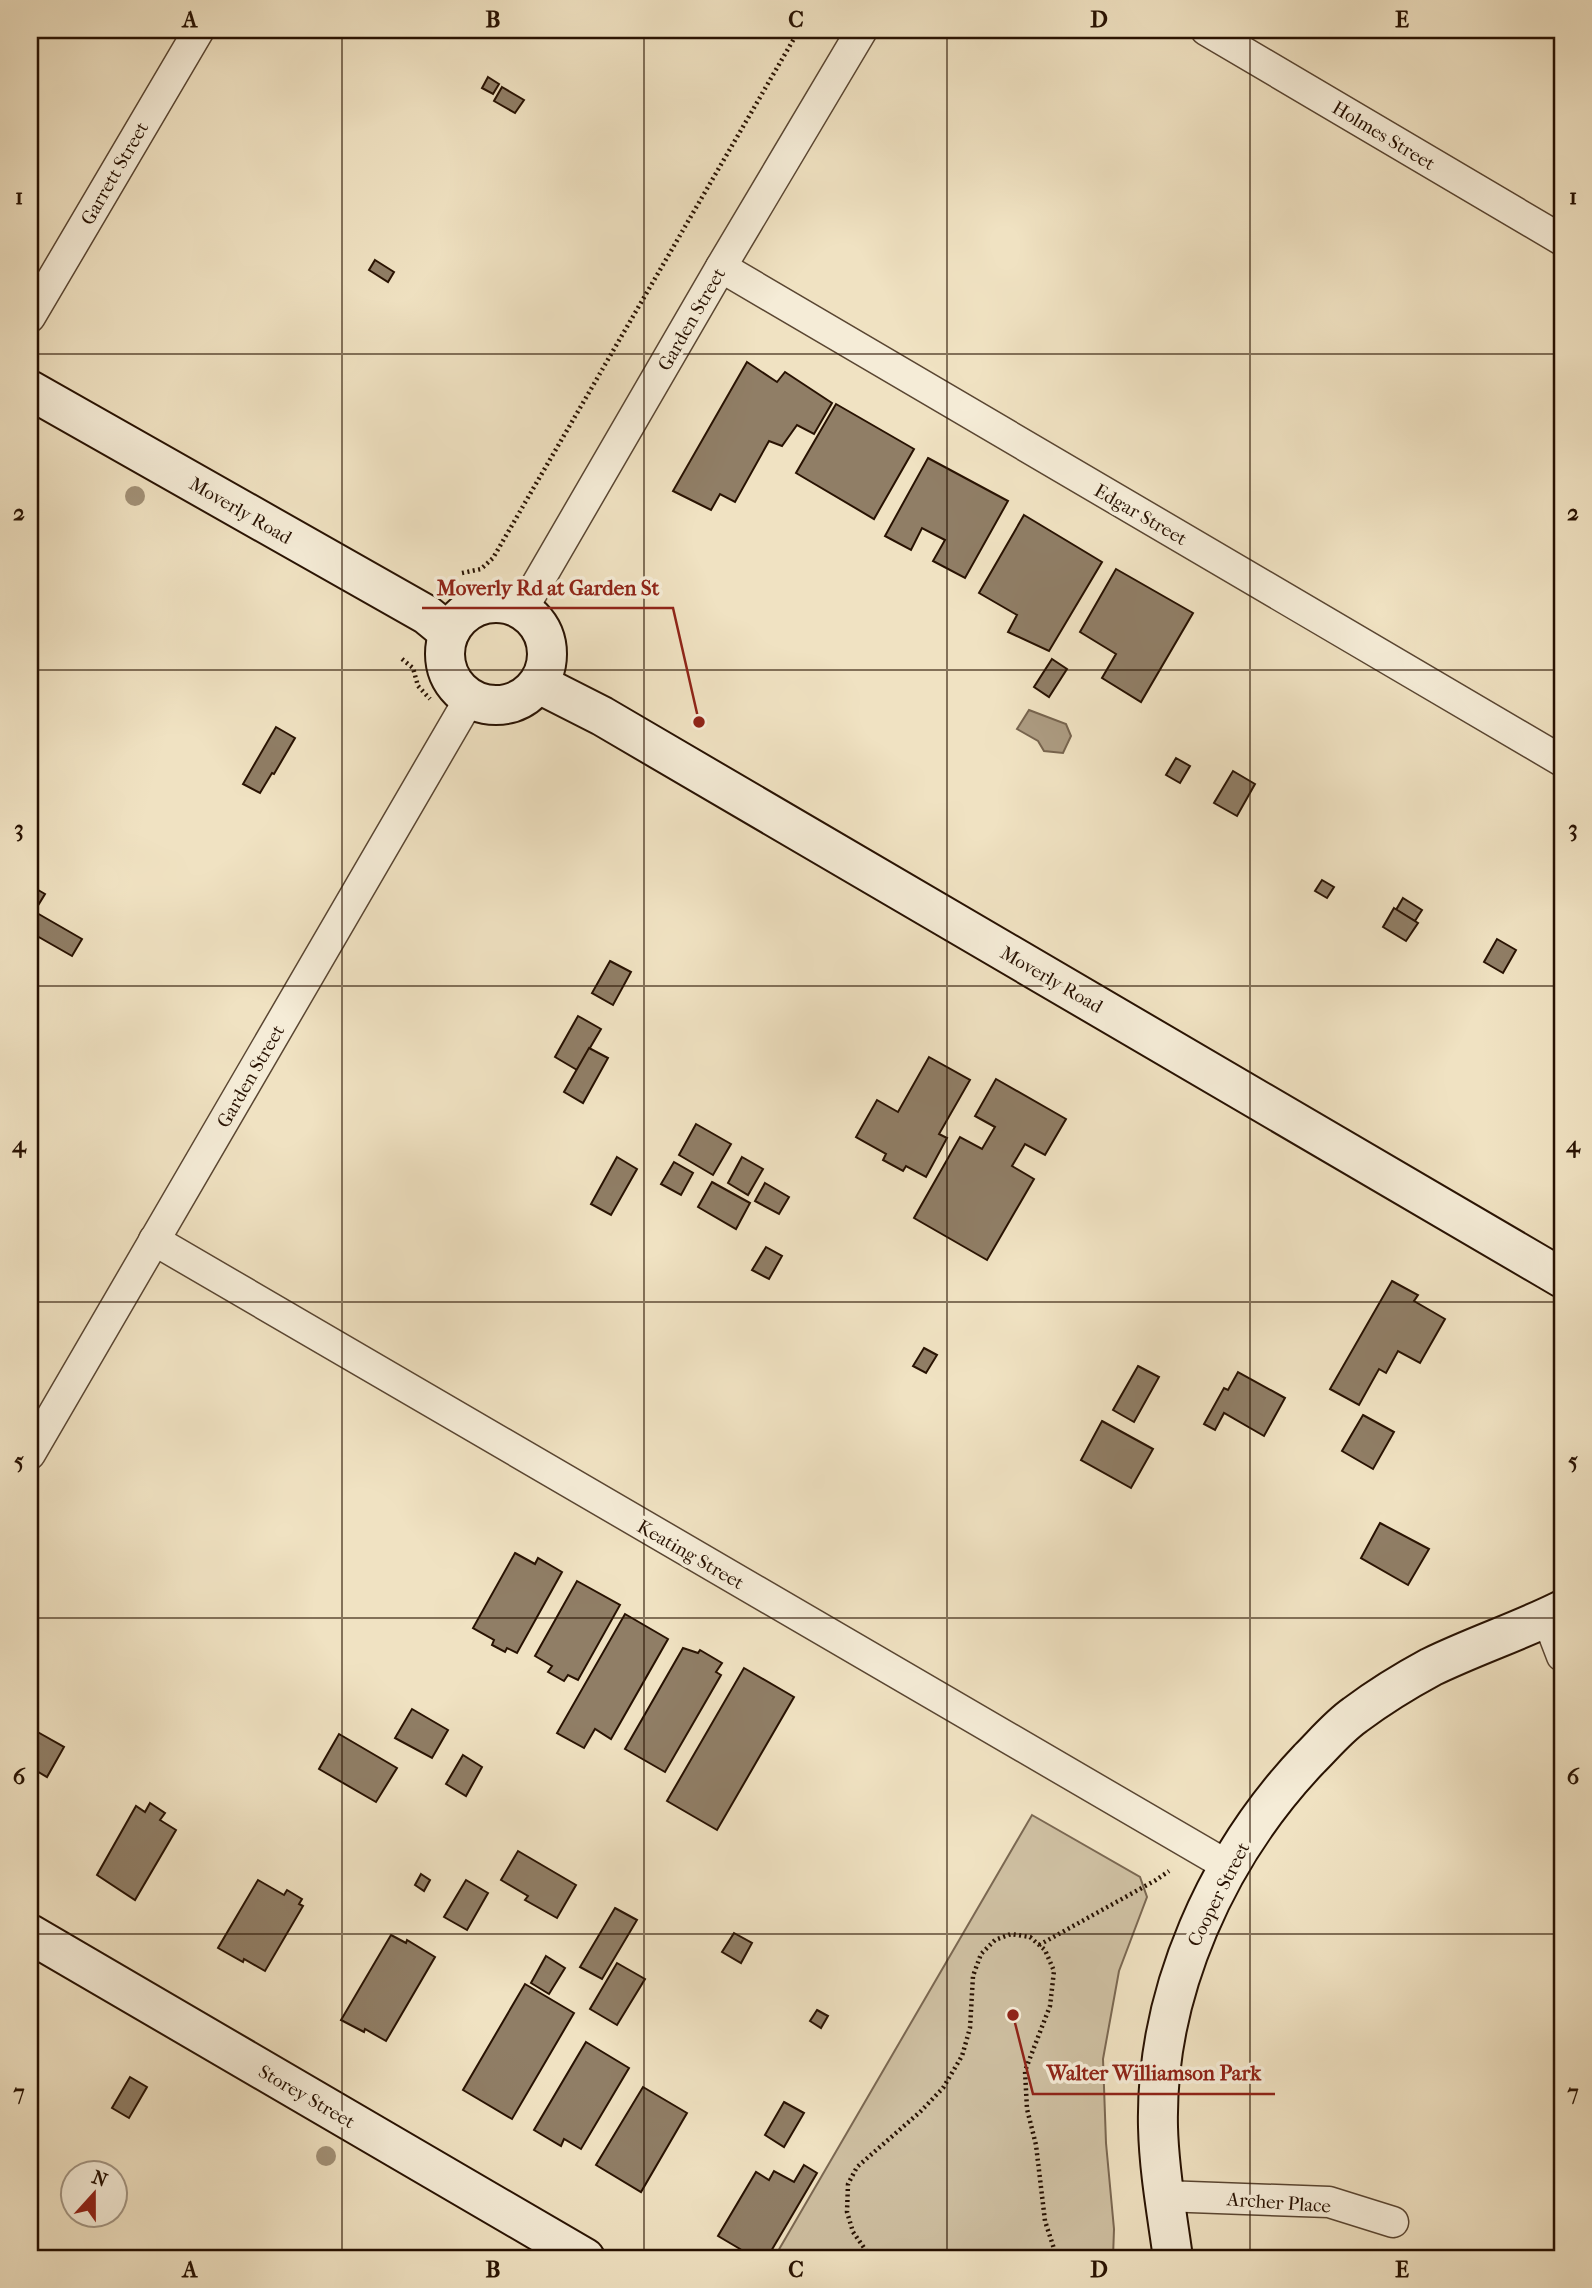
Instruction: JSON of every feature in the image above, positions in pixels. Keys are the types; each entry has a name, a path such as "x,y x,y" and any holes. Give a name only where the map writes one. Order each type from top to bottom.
{"street":[{"name":"Garrett Street","path":"30,317 199,30"},
{"name":"Garden Street","path":"522,610 720,267 862,30"},
{"name":"Holmes Street","path":"1206,30 1562,240"},
{"name":"Edgar Street","path":"720,267 1562,761"},
{"name":"Moverly Road","path":"30,390 427,615 449,633"},
{"path":"495,603 509,605 522,610 535,621 544,635 548,652 546,669 539,684 528,695 500,706 484,704 458,689 448,669 446,647 449,633 457,621 468,612 495,603"},
{"name":"Moverly Road","path":"539,684 614,723 1562,1278"},
{"name":"Garden Street","path":"30,1454 470,698"},
{"name":"Keating Street","path":"154,1240 1228,1866"},
{"path":"1555,1613 1562,1656"},
{"name":"Cooper Street","path":"1172,2258 1163,2196 1158,2126 1160,2080 1173,2001 1188,1954 1228,1866 1261,1815 1291,1778 1352,1716 1432,1667 1555,1613"},
{"name":"Storey Street","path":"30,1934 585,2258"},
{"name":"Archer Place","path":"1163,2196 1329,2202 1393,2222"}],"path":[{"path":"462,573 481,569 494,558 799,30"},
{"path":"402,659 413,668 418,686 430,699"},
{"path":"1039,1945 1172,1869"},
{"path":"882,2258 867,2252 853,2232 847,2212 848,2184 857,2167 920,2112 943,2088 962,2056 970,2028 973,1976 981,1954 995,1941 1011,1934 1030,1937 1045,1950 1054,1970 1050,2006 1026,2071 1027,2109 1036,2145 1045,2221 1057,2258"}],"shaded area":[{"path":"1029,710 1066,724 1071,736 1063,753 1044,751 1038,741 1017,729"},
{"path":"1032,1815 1140,1877 1147,1897 1119,1971 1103,2059 1106,2143 1114,2229 1113,2258 774,2258"}],"building":[{"path":"488,77 499,84 493,94 482,88"},
{"path":"502,87 524,100 515,113 494,101"},
{"path":"375,260 394,272 388,282 369,270"},
{"path":"747,362 777,382 785,372 832,403 814,434 797,425 782,446 769,441 735,502 720,494 711,510 673,491"},
{"path":"836,404 914,449 874,519 796,473"},
{"path":"928,458 1008,501 965,578 933,561 945,540 922,528 911,550 885,536"},
{"path":"1024,515 1102,562 1049,651 1008,632 1017,615 979,593"},
{"path":"1116,569 1193,613 1141,702 1102,678 1116,654 1080,632"},
{"path":"1052,659 1067,669 1049,697 1034,687"},
{"path":"276,727 295,738 260,793 243,784"},
{"path":"1176,758 1190,766 1180,783 1166,775"},
{"path":"1233,771 1255,784 1237,816 1214,803"},
{"path":"1322,880 1334,887 1327,898 1315,891"},
{"path":"33,887 45,894 34,912 30,909 30,893"},
{"path":"1403,898 1422,910 1415,921 1396,910"},
{"path":"1394,908 1418,923 1406,941 1383,927"},
{"path":"30,909 82,939 72,956 30,932"},
{"path":"1497,939 1516,950 1503,973 1484,962"},
{"path":"610,961 631,972 613,1005 592,993"},
{"path":"578,1016 601,1029 577,1070 555,1057"},
{"path":"589,1048 608,1058 583,1103 564,1092"},
{"path":"929,1057 970,1080 939,1134 947,1138 926,1177 906,1166 903,1171 883,1160 886,1154 856,1137 877,1100 898,1112"},
{"path":"996,1079 1066,1119 1045,1155 1025,1144 1012,1166 1034,1179 987,1260 914,1218 960,1137 982,1149 995,1127 975,1116"},
{"path":"696,1124 731,1144 713,1175 679,1155"},
{"path":"617,1157 637,1169 611,1215 591,1204"},
{"path":"742,1157 763,1169 748,1195 728,1183"},
{"path":"674,1162 693,1173 681,1195 661,1184"},
{"path":"712,1182 750,1203 736,1229 698,1207"},
{"path":"765,1183 789,1197 779,1214 755,1201"},
{"path":"766,1247 782,1256 769,1279 752,1270"},
{"path":"1392,1281 1418,1295 1414,1301 1445,1319 1420,1363 1398,1351 1386,1373 1379,1369 1359,1405 1330,1389"},
{"path":"924,1348 937,1355 926,1373 913,1366"},
{"path":"1138,1366 1159,1377 1134,1422 1113,1410"},
{"path":"1238,1372 1285,1398 1264,1436 1224,1413 1215,1430 1204,1424 1224,1388 1228,1390"},
{"path":"1363,1415 1394,1432 1373,1469 1342,1451"},
{"path":"1102,1421 1153,1449 1131,1488 1081,1460"},
{"path":"1380,1523 1429,1549 1408,1585 1361,1558"},
{"path":"515,1553 535,1564 538,1558 562,1572 517,1653 507,1648 505,1652 492,1645 494,1640 473,1628"},
{"path":"577,1581 620,1605 578,1680 568,1675 564,1681 548,1672 552,1666 535,1656"},
{"path":"625,1614 668,1639 611,1739 595,1729 584,1748 557,1733"},
{"path":"683,1648 698,1653 700,1650 722,1663 716,1672 721,1675 665,1772 625,1749"},
{"path":"744,1668 794,1697 717,1830 667,1801"},
{"path":"412,1709 448,1730 432,1758 395,1738"},
{"path":"34,1730 64,1747 47,1777 30,1767 30,1736"},
{"path":"339,1734 397,1768 376,1802 319,1769"},
{"path":"463,1755 482,1767 466,1796 446,1784"},
{"path":"150,1803 165,1813 160,1820 176,1830 135,1900 97,1875 136,1806 145,1812"},
{"path":"518,1851 576,1885 557,1918 525,1900 528,1896 501,1880"},
{"path":"421,1874 430,1880 424,1891 415,1885"},
{"path":"258,1880 284,1895 287,1890 302,1899 299,1904 303,1906 265,1971 218,1948"},
{"path":"466,1880 488,1893 467,1930 444,1917"},
{"path":"615,1908 637,1920 602,1979 580,1967"},
{"path":"734,1933 752,1943 741,1963 722,1952"},
{"path":"391,1935 406,1943 407,1940 435,1957 386,2041 341,2020"},
{"path":"546,1956 565,1968 549,1994 531,1983"},
{"path":"617,1963 645,1979 617,2025 590,2009"},
{"path":"525,1984 574,2013 512,2119 463,2090"},
{"path":"817,2010 828,2016 821,2028 810,2021"},
{"path":"586,2042 629,2068 581,2149 564,2139 561,2146 534,2130"},
{"path":"130,2077 147,2087 129,2118 112,2108"},
{"path":"643,2087 687,2113 641,2192 596,2165"},
{"path":"784,2102 804,2113 784,2147 765,2135"},
{"path":"804,2165 817,2173 767,2258 747,2258 737,2253 740,2249 718,2236 756,2172 769,2180 774,2171 794,2182"}],"place":[{"name":"Moverly Rd at Garden St","path":"699,722"},
{"name":"Walter Williamson Park","path":"1013,2015"}]}
